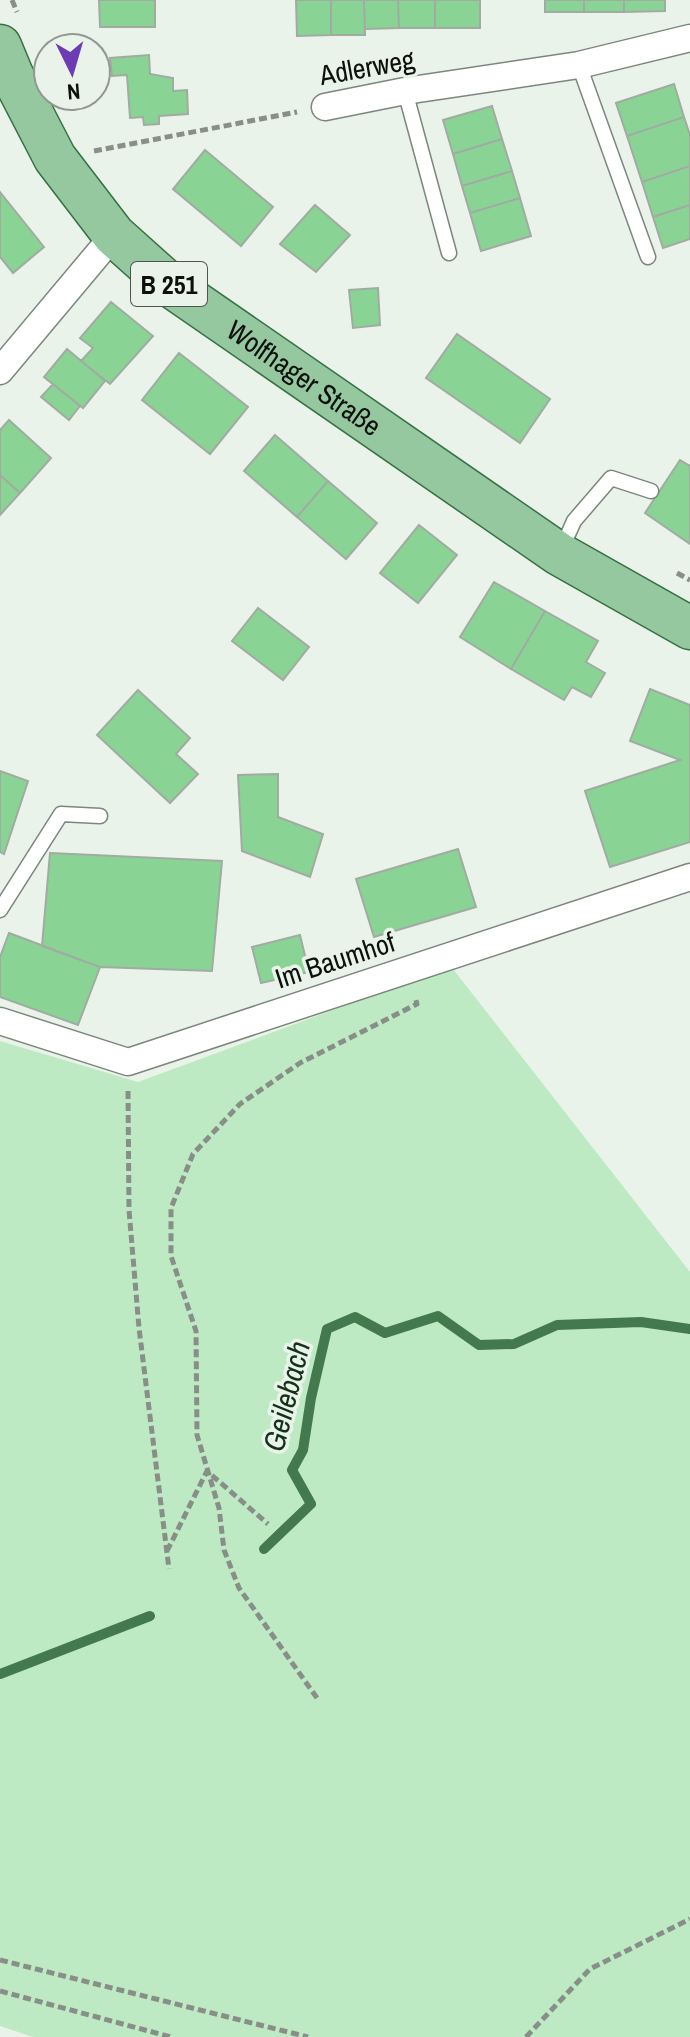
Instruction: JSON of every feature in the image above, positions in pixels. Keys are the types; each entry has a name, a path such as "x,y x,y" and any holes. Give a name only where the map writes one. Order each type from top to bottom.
{"main road":[{"name":"Wolfhager Straße","path":"0,46 55,158 114,235 171,286 559,554 690,628"}],"street":[{"name":"Adlerweg","path":"325,107 405,91 579,65 690,38"},
{"path":"0,371 114,235"},
{"name":"Im Baumhof","path":"128,1062 690,877"},
{"path":"0,1021 128,1062"}],"lane":[{"path":"579,65 648,257"},
{"path":"405,91 449,253"},
{"path":"559,554 574,521 611,478 651,491"},
{"path":"0,910 61,814 100,816"}],"path":[{"name":"Adlerweg","path":"55,158 325,107"},
{"path":"317,1698 239,1588 224,1550 219,1508 197,1435 196,1331 171,1256 171,1208 193,1154 240,1104 300,1063 417,1004"},
{"path":"128,1062 129,1210 138,1313 169,1569"},
{"path":"167,1551 207,1471"},
{"path":"207,1471 268,1524"},
{"path":"526,2037 590,1969 690,1919"},
{"path":"0,1960 308,2037"},
{"path":"0,1991 171,2037"}],"green space":[{"path":"453,969 690,1272 690,2037 33,2037 0,2026 0,1041 138,1082 387,990"}],"building":[{"path":"99,0 155,0 155,27 100,27"},
{"path":"296,0 331,0 331,35 297,36"},
{"path":"331,0 364,0 365,35 331,35"},
{"path":"364,0 398,0 399,28 365,29"},
{"path":"398,0 435,0 435,28 399,28"},
{"path":"435,0 480,0 480,28 435,28"},
{"path":"545,0 584,0 584,12 545,12"},
{"path":"584,0 624,0 624,12 584,12"},
{"path":"624,0 665,0 665,11 624,12"},
{"path":"149,55 150,74 173,78 173,91 187,90 188,114 159,116 159,124 144,125 143,117 130,118 127,75 112,76 112,58"},
{"path":"674,84 684,117 627,136 616,103"},
{"path":"492,106 502,139 453,154 443,120"},
{"path":"684,117 690,135 690,166 642,182 627,136"},
{"path":"502,139 512,171 462,186 453,154"},
{"path":"205,150 273,207 241,246 173,189"},
{"path":"690,166 690,205 653,217 642,182"},
{"path":"512,171 520,198 470,213 462,186"},
{"path":"0,192 44,247 13,273 0,257"},
{"path":"520,198 531,236 481,251 470,213"},
{"path":"315,205 350,235 316,272 280,244"},
{"path":"690,205 690,239 663,248 653,217"},
{"path":"378,288 380,325 353,328 349,290"},
{"path":"111,302 153,336 110,384 81,361 93,348 80,338"},
{"path":"457,334 550,399 520,443 426,378"},
{"path":"67,349 105,381 83,408 44,377"},
{"path":"179,353 248,407 210,454 142,400"},
{"path":"53,384 80,406 69,420 41,397"},
{"path":"9,420 51,458 20,493 0,475 0,430"},
{"path":"275,435 328,481 297,517 244,471"},
{"path":"680,460 690,466 690,544 645,513"},
{"path":"0,475 20,493 0,515"},
{"path":"328,481 377,523 346,559 297,517"},
{"path":"419,525 457,555 418,603 380,573"},
{"path":"494,582 545,611 511,669 460,637"},
{"path":"258,608 309,647 283,680 232,641"},
{"path":"545,611 598,641 586,662 605,673 591,697 572,687 564,700 511,669"},
{"path":"650,689 690,705 690,842 610,867 585,791 680,760 630,741"},
{"path":"138,690 190,738 176,754 198,774 170,803 97,735"},
{"path":"0,771 28,781 4,854 0,852"},
{"path":"278,774 278,817 323,834 310,877 242,851 238,775"},
{"path":"458,849 476,907 374,937 356,879"},
{"path":"50,853 222,861 212,971 100,967 42,946"},
{"path":"9,933 100,967 78,1025 0,997 0,957"},
{"path":"300,935 309,972 261,983 252,947"}],"waterway":[{"name":"Geilebach","path":"264,1549 311,1504 292,1470 303,1450 327,1329 355,1317 385,1333 438,1316 479,1345 514,1344 557,1325 641,1322 690,1329"},
{"name":"Geilebach","path":"0,1674 150,1616"}]}
